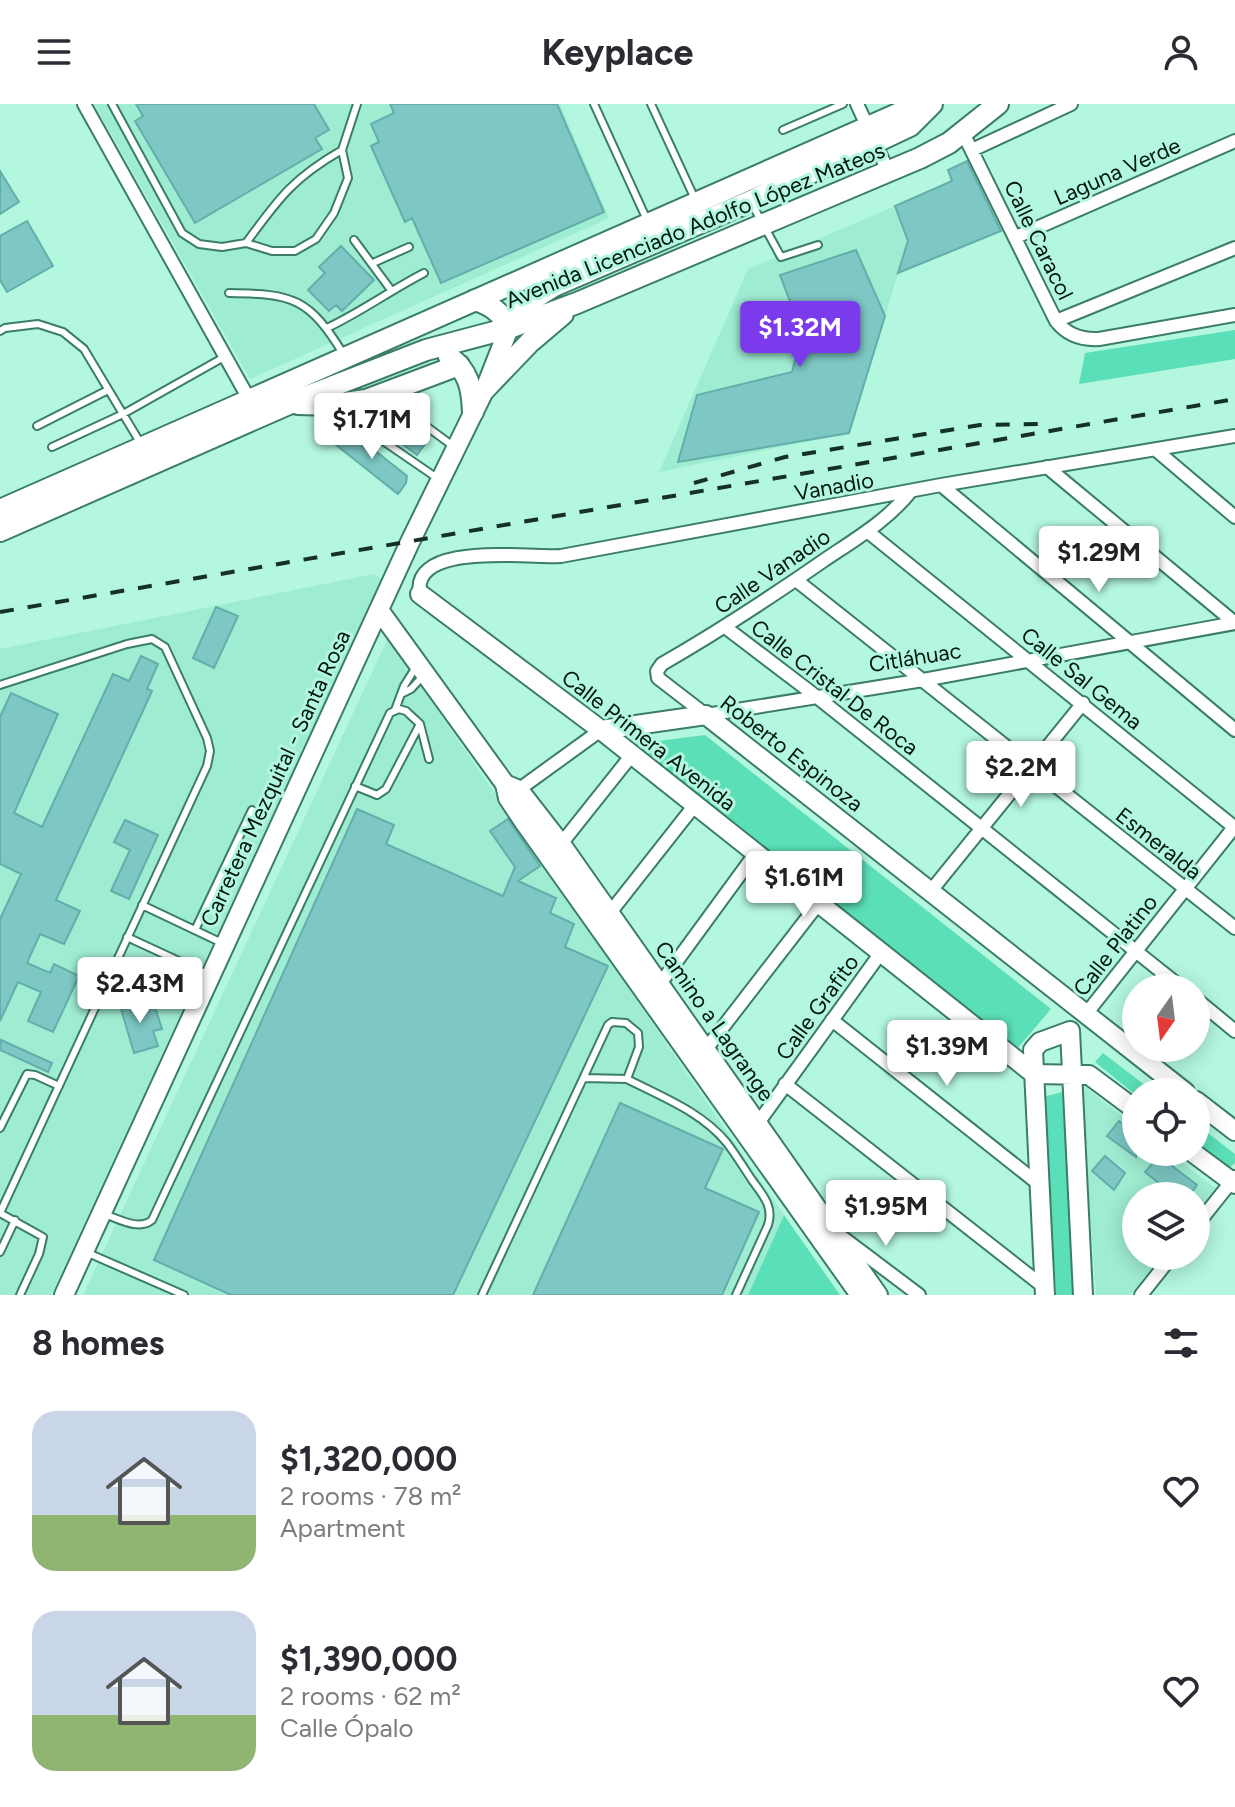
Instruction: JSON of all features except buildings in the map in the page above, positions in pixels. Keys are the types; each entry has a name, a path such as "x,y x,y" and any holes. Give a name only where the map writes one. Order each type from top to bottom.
{"main road":[{"name":"Avenida Licenciado Adolfo López Mateos","path":"0,510 697,202 871,134 920,104"},
{"path":"509,328 521,311 540,294 751,201 871,134 910,126 932,104"},
{"name":"Avenida Licenciado Adolfo López Mateos","path":"0,531 355,376 426,350 509,328 577,303 934,152 967,142 998,104"},
{"path":"475,300 493,307 509,328"},
{"path":"485,389 530,342 577,303"},
{"path":"426,350 450,357 459,365 471,385 473,412"},
{"path":"290,403 331,405 384,395 459,365"}],"street":[{"path":"84,104 249,399"},
{"path":"857,104 888,171"},
{"path":"967,142 1071,104"},
{"name":"Laguna Verde","path":"1016,237 1235,141"},
{"name":"Calle Caracol","path":"967,142 1056,321 1077,337 1099,339 1235,315"},
{"path":"1056,321 1235,248"},
{"name":"Carretera Mezquital - Santa Rosa","path":"64,1295 379,610 485,389 509,328"},
{"name":"Vanadio","path":"420,594 418,584 422,576 439,563 490,554 538,558 561,556 941,485 1235,436"},
{"path":"1156,450 1235,517"},
{"path":"1047,467 1235,623"},
{"path":"941,485 1235,730"},
{"name":"Calle Vanadio","path":"658,678 657,671 662,664 725,627 867,531 896,508 910,492"},
{"name":"Calle Sal Gema","path":"867,531 1234,827"},
{"name":"Esmeralda","path":"796,580 1235,928"},
{"name":"Calle Primera Avenida","path":"420,594 601,730 1034,1074"},
{"name":"Camino a Lagrange","path":"379,610 653,988 860,1295"},
{"name":"Citláhuac","path":"601,730 923,680 1235,623"},
{"name":"Calle Cristal De Roca","path":"725,627 1165,974"},
{"name":"Roberto Espinoza","path":"658,678 1167,1078"},
{"path":"930,892 1083,703"},
{"path":"511,790 601,730"},
{"path":"561,844 631,756"},
{"name":"Camino a Lagrange","path":"511,790 561,844 609,914 653,988 706,1049 878,1295"},
{"path":"609,914 694,806"},
{"name":"Calle Platino","path":"1086,1014 1234,827"},
{"path":"653,988 755,854"},
{"path":"706,1049 818,904"},
{"name":"Calle Grafito","path":"758,1123 880,954"},
{"path":"1210,1010 1235,1031"},
{"path":"1044,1291 1034,1047 1070,1031 1086,1014"},
{"path":"832,1020 1040,1185"},
{"path":"1070,1031 1083,1295"},
{"path":"1034,1074 1089,1075 1122,1100"},
{"path":"785,1084 1044,1291"},
{"path":"1210,1112 1235,1131"},
{"path":"1210,1164 1234,1181 1210,1209"},
{"path":"832,1229 919,1295"},
{"path":"1141,1295 1161,1270"}],"lane":[{"path":"112,104 182,233 199,244 222,247 246,243 272,251 295,251 316,239 334,213 348,178 342,150 357,104"},
{"path":"594,104 649,223"},
{"path":"651,104 697,202"},
{"path":"783,130 843,104"},
{"path":"246,243 287,188 313,166 342,150"},
{"path":"751,201 761,225 781,257 818,245"},
{"path":"354,240 391,290"},
{"path":"373,263 409,247"},
{"path":"327,328 424,273"},
{"path":"229,293 271,294 290,298 305,306 327,328 355,376"},
{"path":"0,331 38,324 63,332 84,349 143,447"},
{"path":"52,447 123,414 226,356"},
{"path":"37,426 108,390"},
{"path":"384,395 456,448"},
{"path":"331,405 440,480"},
{"path":"0,685 152,639 165,647 207,738 210,751 207,766 0,1213 43,1237 39,1254 20,1295"},
{"path":"101,1213 139,1225 152,1220 390,713 421,669"},
{"path":"403,693 411,689 421,669"},
{"path":"395,710 406,711 420,724 429,759"},
{"path":"355,786 374,795 383,792 420,724"},
{"path":"195,930 252,810"},
{"path":"142,905 225,944"},
{"path":"127,937 210,976"},
{"path":"482,1295 608,1025 619,1022 632,1027 640,1040 627,1079"},
{"path":"0,1128 27,1074 59,1086"},
{"path":"584,1078 627,1079 696,1115 727,1142 769,1204 771,1217 736,1295"},
{"path":"0,1252 15,1220"},
{"path":"84,1251 184,1295"}],"shaded area":[{"path":"94,104 560,104 609,218 250,379"},
{"path":"895,206 908,241 849,433 659,472 748,269"},
{"path":"1235,330 1235,359 1079,384 1085,353"},
{"path":"374,574 381,579 51,1295 0,1295 0,649"},
{"path":"388,638 784,1215 748,1295 83,1295"},
{"path":"705,735 1051,1009 1016,1050 634,744"},
{"path":"1103,1053 1136,1078 1122,1078 1122,1084 1095,1062"},
{"path":"1081,1084 1122,1116 1122,1166 1187,1166 1207,1182 1122,1182 1122,1270 1150,1270 1130,1295 1096,1295"},
{"path":"1062,1092 1074,1295 1056,1295 1043,1097"},
{"path":"1210,1135 1235,1154 1235,1163 1229,1168 1210,1153"},
{"path":"784,1215 840,1295 748,1295"}],"railway":[{"path":"0,612 1235,399"},
{"path":"694,483 785,457 980,425 1040,424"}]}
